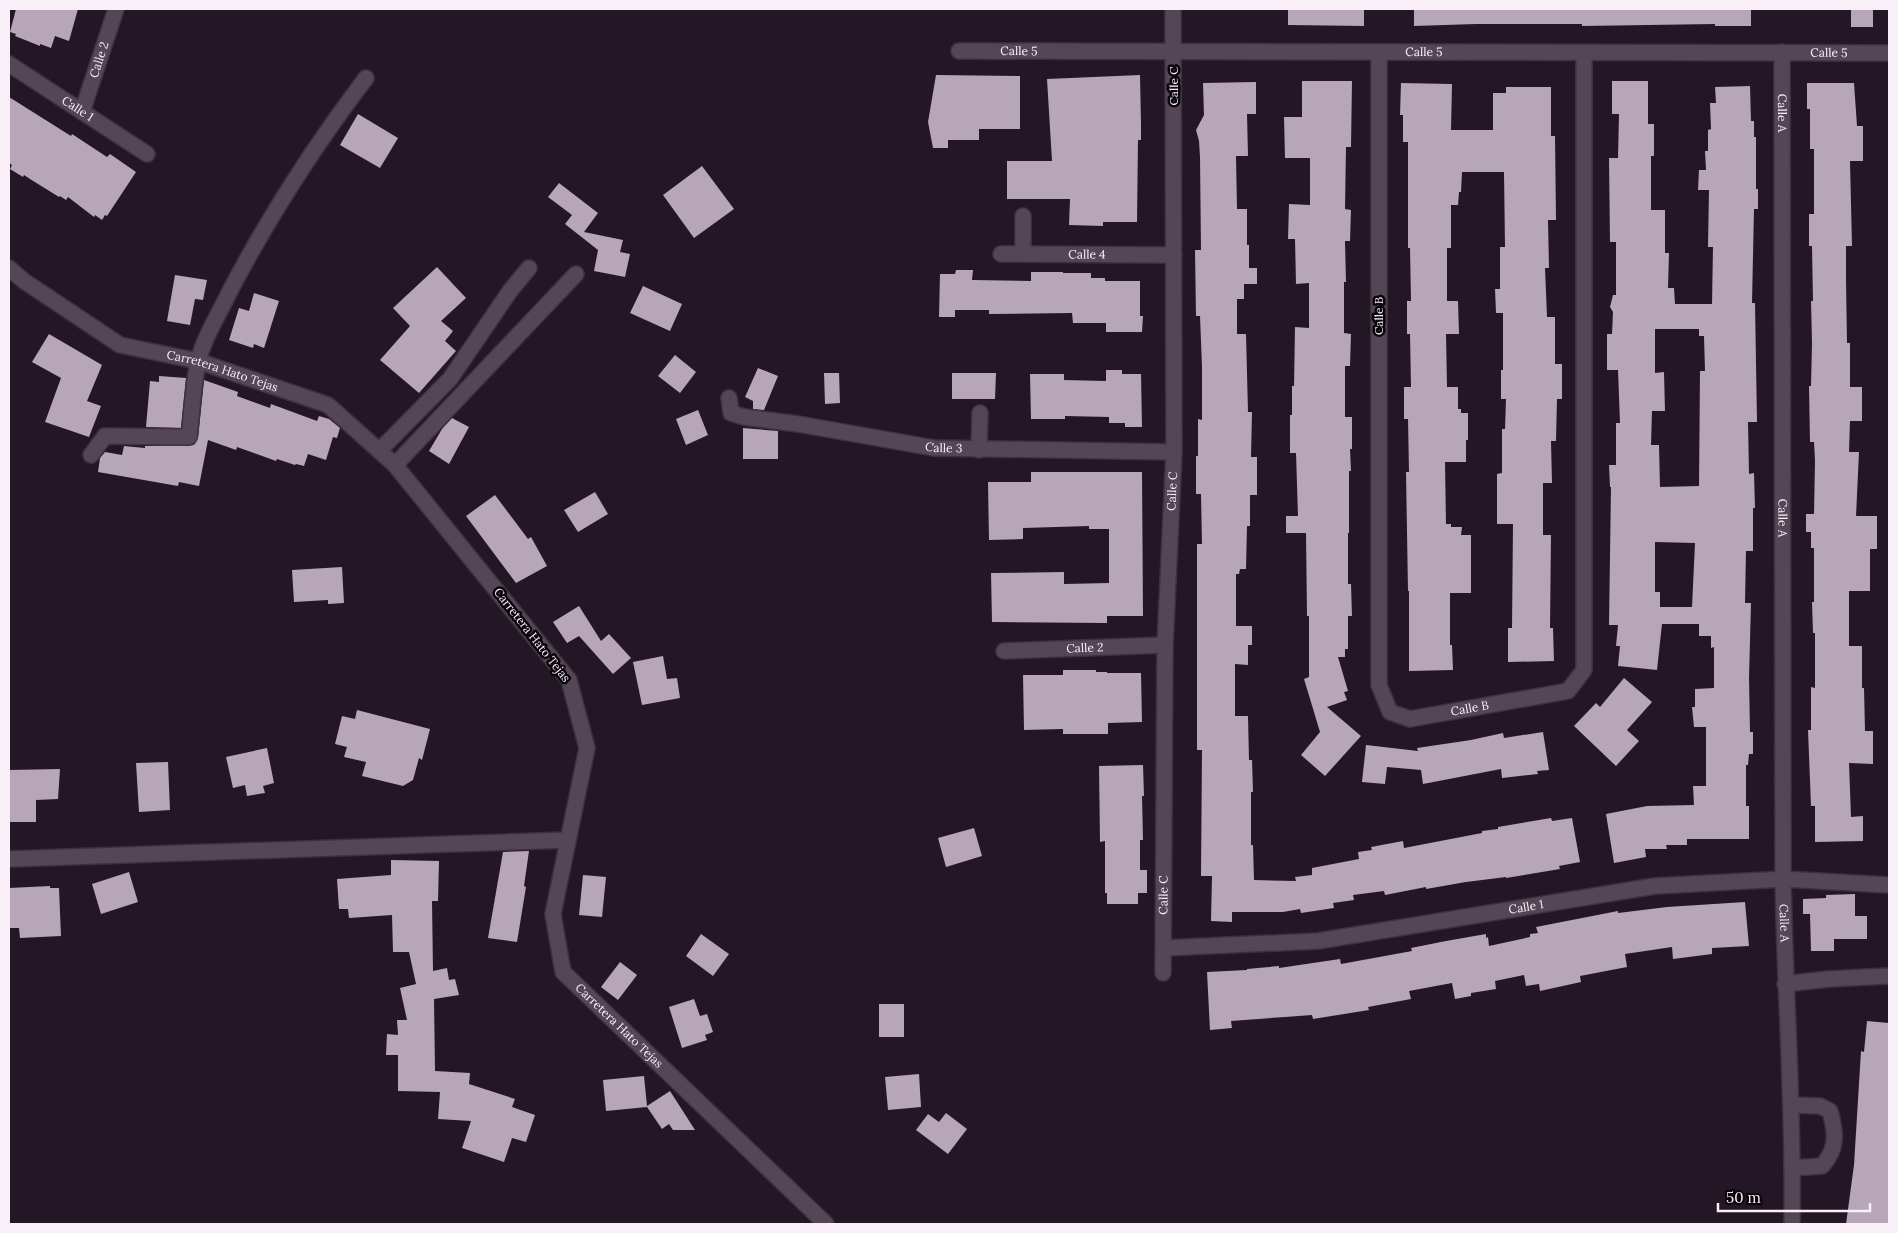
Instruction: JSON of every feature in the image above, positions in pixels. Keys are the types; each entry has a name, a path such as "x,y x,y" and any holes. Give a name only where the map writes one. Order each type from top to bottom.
{"street":[{"name":"Calle 2","path":"82,112 116,9"},
{"name":"Calle C","path":"1164,973 1165,645 1174,452 1173,9"},
{"name":"Calle 5","path":"959,52 1889,53"},
{"name":"Calle B","path":"1379,52 1379,684 1390,712 1410,719 1568,691 1584,670 1584,53"},
{"name":"Calle A","path":"1782,52 1783,879 1785,984 1791,1105 1792,1224"},
{"name":"Calle 1","path":"9,64 147,154"},
{"path":"91,455 105,436 188,437 198,361 213,325 248,258 290,185 333,121 366,78"},
{"path":"1023,216 1023,254"},
{"name":"Calle 4","path":"1001,254 1174,255"},
{"name":"Carretera Hato Tejas","path":"9,268 24,281 120,345 198,361 328,405 395,465 569,680 588,748 553,914 563,972 826,1224"},
{"path":"379,451 450,379 510,291 529,268"},
{"path":"395,465 576,274"},
{"name":"Calle 3","path":"729,398 731,413 744,417 798,424 934,448 1174,452"},
{"path":"979,450 980,413"},
{"name":"Calle 2","path":"1004,651 1165,645"},
{"path":"9,859 568,840"},
{"name":"Calle 1","path":"1164,948 1318,941 1655,886 1783,879 1889,886"},
{"path":"1785,984 1828,979 1889,976"},
{"path":"1791,1105 1820,1106 1830,1112 1835,1145 1830,1157 1822,1166 1792,1168"}],"building":[{"path":"16,9 78,9 69,41 55,36 51,48 40,44 40,46 15,36 16,34 10,32"},
{"path":"1288,9 1364,9 1364,26 1288,25"},
{"path":"1414,9 1751,9 1751,26 1715,26 1715,24 1582,26 1582,24 1476,24 1414,26"},
{"path":"1851,9 1873,9 1873,27 1851,27"},
{"path":"936,75 1020,76 1020,129 979,129 979,140 948,140 948,148 933,148 928,122"},
{"path":"1140,75 1141,140 1138,140 1137,222 1103,222 1103,226 1069,225 1070,199 1007,199 1007,161 1052,161 1047,79"},
{"path":"1302,81 1352,81 1351,147 1346,147 1345,209 1351,210 1350,241 1345,241 1344,333 1351,334 1350,366 1345,366 1345,417 1352,417 1351,471 1349,471 1348,584 1351,584 1352,616 1348,616 1348,649 1345,649 1345,657 1338,657 1348,691 1344,692 1347,700 1327,707 1361,736 1325,776 1301,755 1320,732 1304,679 1309,677 1306,533 1286,533 1286,516 1298,516 1296,453 1290,453 1290,415 1292,415 1292,386 1294,386 1295,327 1309,328 1309,283 1296,284 1295,239 1288,239 1289,204 1310,205 1310,158 1285,158 1284,117 1302,117"},
{"path":"1612,81 1648,81 1648,124 1654,124 1654,156 1651,156 1651,210 1665,210 1665,253 1669,253 1668,288 1674,288 1675,304 1712,304 1713,247 1708,247 1709,190 1698,190 1699,170 1706,170 1705,151 1708,151 1708,130 1711,129 1710,103 1716,103 1715,87 1750,86 1751,121 1754,121 1754,137 1756,137 1756,189 1758,189 1758,209 1754,209 1752,303 1755,303 1757,422 1748,422 1749,474 1754,473 1755,508 1753,508 1753,551 1746,551 1745,603 1751,603 1749,678 1750,732 1753,732 1753,754 1749,754 1748,765 1746,765 1746,806 1749,806 1749,839 1687,839 1687,845 1666,845 1667,849 1645,849 1646,857 1614,863 1606,814 1647,806 1694,805 1693,786 1706,786 1706,727 1694,727 1692,707 1695,707 1695,689 1714,688 1714,647 1711,648 1711,636 1699,636 1699,624 1662,624 1657,670 1618,666 1620,646 1616,646 1618,625 1609,625 1611,487 1609,465 1616,465 1616,423 1620,423 1618,370 1607,370 1607,334 1612,334 1613,312 1610,307 1613,295 1616,295 1616,242 1610,242 1609,158 1618,158 1619,114 1612,114","holes":["1655,329 1699,329 1699,336 1704,336 1705,371 1700,371 1699,486 1660,487 1659,445 1651,445 1652,411 1665,411 1664,372 1655,373","1655,542 1695,543 1692,607 1660,607 1660,592 1655,592"]},
{"path":"1256,82 1256,114 1247,114 1248,156 1236,156 1237,209 1247,209 1249,268 1257,268 1257,284 1244,284 1244,299 1237,299 1237,334 1246,334 1248,412 1252,412 1251,457 1257,457 1257,495 1250,495 1250,526 1247,526 1246,569 1240,569 1239,574 1236,574 1236,626 1252,626 1252,645 1248,645 1248,665 1235,664 1235,716 1248,716 1249,760 1252,760 1251,845 1253,845 1254,880 1296,881 1295,877 1312,875 1312,868 1359,859 1358,852 1372,850 1371,847 1403,841 1404,848 1482,833 1482,831 1498,829 1498,827 1551,818 1552,821 1572,818 1580,862 1559,866 1560,869 1506,878 1426,889 1426,887 1385,895 1384,891 1353,895 1354,900 1333,903 1334,908 1301,913 1300,909 1283,912 1232,912 1232,922 1211,921 1212,876 1201,876 1202,750 1197,750 1197,544 1202,544 1201,494 1196,494 1196,456 1198,456 1198,419 1202,420 1202,367 1200,316 1196,316 1195,250 1201,250 1200,157 1196,130 1204,115 1203,83"},
{"path":"1401,83 1452,84 1451,130 1493,130 1493,93 1506,93 1506,87 1551,87 1551,136 1555,136 1556,220 1548,220 1549,268 1545,268 1547,317 1555,317 1555,364 1562,364 1562,399 1557,399 1556,441 1551,441 1552,483 1543,483 1543,535 1551,535 1550,628 1553,628 1554,661 1508,662 1508,628 1512,628 1513,524 1497,524 1497,474 1502,473 1502,429 1505,429 1506,399 1501,399 1503,313 1496,313 1495,289 1500,289 1500,247 1505,247 1504,172 1462,172 1458,205 1451,205 1451,248 1447,248 1447,301 1458,301 1459,334 1446,334 1447,387 1458,387 1458,409 1461,409 1461,413 1468,413 1468,440 1466,440 1466,462 1445,462 1446,524 1451,524 1451,527 1462,527 1461,535 1471,535 1471,593 1450,593 1450,645 1452,645 1453,670 1409,671 1406,472 1409,472 1408,419 1404,419 1404,387 1411,387 1410,334 1407,334 1407,301 1411,301 1410,248 1408,248 1408,142 1403,142 1403,115 1400,115"},
{"path":"1807,83 1854,83 1857,126 1863,126 1863,161 1850,161 1852,246 1846,246 1846,281 1847,343 1850,343 1850,387 1862,387 1862,421 1850,421 1849,452 1859,452 1856,516 1877,516 1877,549 1870,549 1870,591 1849,591 1849,646 1862,646 1865,731 1873,731 1873,764 1849,763 1851,817 1863,816 1863,841 1815,842 1815,806 1811,806 1808,730 1811,730 1811,687 1815,688 1815,633 1813,633 1812,602 1814,602 1814,548 1811,548 1811,532 1806,532 1806,514 1814,514 1815,461 1814,442 1810,442 1809,386 1811,386 1811,301 1813,301 1812,246 1809,246 1809,214 1814,214 1814,149 1810,149 1810,109 1807,109"},
{"path":"9,97 107,157 110,154 136,172 107,216 105,215 102,220 95,215 94,217 68,197 66,200 59,197 24,175 23,177 10,169 12,165 9,163"},
{"path":"358,114 398,138 380,168 340,145"},
{"path":"702,166 734,209 694,238 663,195"},
{"path":"559,183 598,213 584,232 623,240 620,252 630,254 625,277 594,271 598,250 565,224 572,215 548,197"},
{"path":"437,267 466,298 441,321 453,331 445,341 456,351 419,393 380,360 410,326 393,308"},
{"path":"956,270 973,270 972,280 1031,281 1031,272 1063,272 1091,273 1091,278 1105,278 1105,281 1140,281 1140,316 1143,316 1142,332 1106,332 1106,323 1073,323 1072,313 989,314 989,310 955,310 955,317 939,317 940,274 955,274"},
{"path":"175,275 207,280 203,300 195,299 190,325 167,321"},
{"path":"643,286 682,304 670,331 630,313"},
{"path":"254,293 279,301 264,348 254,344 253,348 229,340 239,308 249,311"},
{"path":"49,334 102,365 87,401 101,406 89,437 45,422 61,378 32,362"},
{"path":"675,355 696,372 680,393 658,376"},
{"path":"758,368 778,376 764,410 753,409 753,401 745,397"},
{"path":"1106,370 1122,370 1122,374 1141,374 1142,427 1125,427 1125,423 1109,423 1109,417 1065,416 1065,419 1031,419 1030,374 1064,374 1064,380 1106,381"},
{"path":"824,373 839,373 840,403 825,404"},
{"path":"952,373 996,373 995,399 952,399"},
{"path":"159,376 186,378 181,428 146,427 150,381 159,382"},
{"path":"204,380 238,392 237,396 270,408 271,404 317,421 319,416 329,419 340,428 337,438 333,437 326,460 308,454 304,466 295,465 277,459 276,461 237,447 236,450 208,440 199,486 179,482 178,486 98,472 100,458 105,452 122,455 124,446 145,448 145,446 194,445 198,438"},
{"path":"698,410 708,435 686,445 676,419"},
{"path":"452,418 469,427 449,464 429,451 442,429"},
{"path":"743,428 778,431 778,459 743,459"},
{"path":"1031,472 1142,472 1143,616 1107,616 1107,623 992,622 991,573 1064,572 1064,584 1109,583 1109,529 1089,529 1089,526 1023,528 1023,539 989,540 988,482 1031,482"},
{"path":"595,492 608,514 578,532 564,510"},
{"path":"495,495 528,539 531,537 547,566 516,583 466,516"},
{"path":"342,567 344,603 328,604 328,600 294,602 292,570"},
{"path":"579,606 601,641 609,634 631,658 613,674 579,636 567,643 553,622"},
{"path":"663,656 667,679 677,678 680,698 642,705 633,662"},
{"path":"1063,670 1141,673 1142,722 1108,723 1108,734 1063,734 1063,729 1024,730 1023,675 1063,675"},
{"path":"1624,678 1652,702 1627,730 1639,741 1616,766 1574,726 1596,703 1600,707"},
{"path":"357,710 430,729 422,760 419,758 413,780 403,786 362,776 366,762 344,757 347,747 335,744 342,716 355,719"},
{"path":"1543,732 1549,770 1537,771 1538,774 1502,778 1501,769 1423,784 1421,770 1387,767 1385,784 1362,782 1366,745 1418,751 1417,748 1503,733 1504,738"},
{"path":"267,748 274,783 263,786 265,793 247,796 245,785 233,788 226,757"},
{"path":"168,762 170,810 139,812 136,763"},
{"path":"1143,765 1143,840 1140,840 1140,870 1147,870 1147,893 1138,893 1138,904 1107,904 1107,893 1105,893 1105,841 1100,842 1099,766"},
{"path":"60,769 58,799 36,800 36,822 9,822 9,770"},
{"path":"974,828 982,856 946,867 938,838"},
{"path":"529,851 524,886 526,887 517,942 488,938 503,852"},
{"path":"391,860 439,861 438,901 432,901 433,971 447,968 449,980 455,979 459,995 434,999 435,1071 470,1073 469,1084 515,1099 512,1107 535,1115 526,1142 512,1138 504,1162 462,1148 471,1121 438,1119 440,1092 398,1091 398,1055 386,1055 387,1034 398,1035 397,1020 407,1020 400,988 416,984 409,952 393,952 392,915 349,918 348,909 339,909 337,879 391,875"},
{"path":"129,872 138,902 101,914 92,884"},
{"path":"583,875 606,877 602,917 579,915"},
{"path":"50,886 50,888 59,888 61,936 20,938 19,928 9,928 9,888"},
{"path":"1855,894 1855,916 1867,916 1867,939 1834,939 1834,951 1811,951 1810,914 1803,914 1803,899 1826,898 1826,895"},
{"path":"1745,902 1749,946 1712,948 1712,954 1673,959 1672,947 1625,954 1627,967 1580,976 1581,982 1540,991 1539,984 1526,986 1524,975 1495,981 1496,989 1471,993 1471,996 1455,999 1452,983 1409,991 1411,999 1368,1007 1369,1010 1313,1019 1312,1015 1231,1021 1232,1028 1210,1030 1207,972 1279,966 1279,968 1340,959 1341,964 1412,951 1411,948 1486,934 1489,946 1530,937 1530,934 1538,933 1536,927 1618,911 1618,913 1667,907"},
{"path":"701,934 729,954 713,976 686,956"},
{"path":"620,962 637,975 618,1000 601,987"},
{"path":"694,999 700,1016 707,1014 713,1032 705,1035 707,1040 682,1048 669,1007"},
{"path":"879,1004 904,1004 904,1037 879,1037"},
{"path":"1867,1021 1889,1023 1889,1224 1846,1224 1854,1165 1861,1051 1864,1052"},
{"path":"919,1074 921,1107 888,1110 885,1077"},
{"path":"644,1076 647,1106 670,1091 695,1130 673,1130 669,1124 662,1129 647,1107 606,1111 603,1080"},
{"path":"946,1113 967,1129 948,1154 916,1130 928,1114 939,1122"}]}
